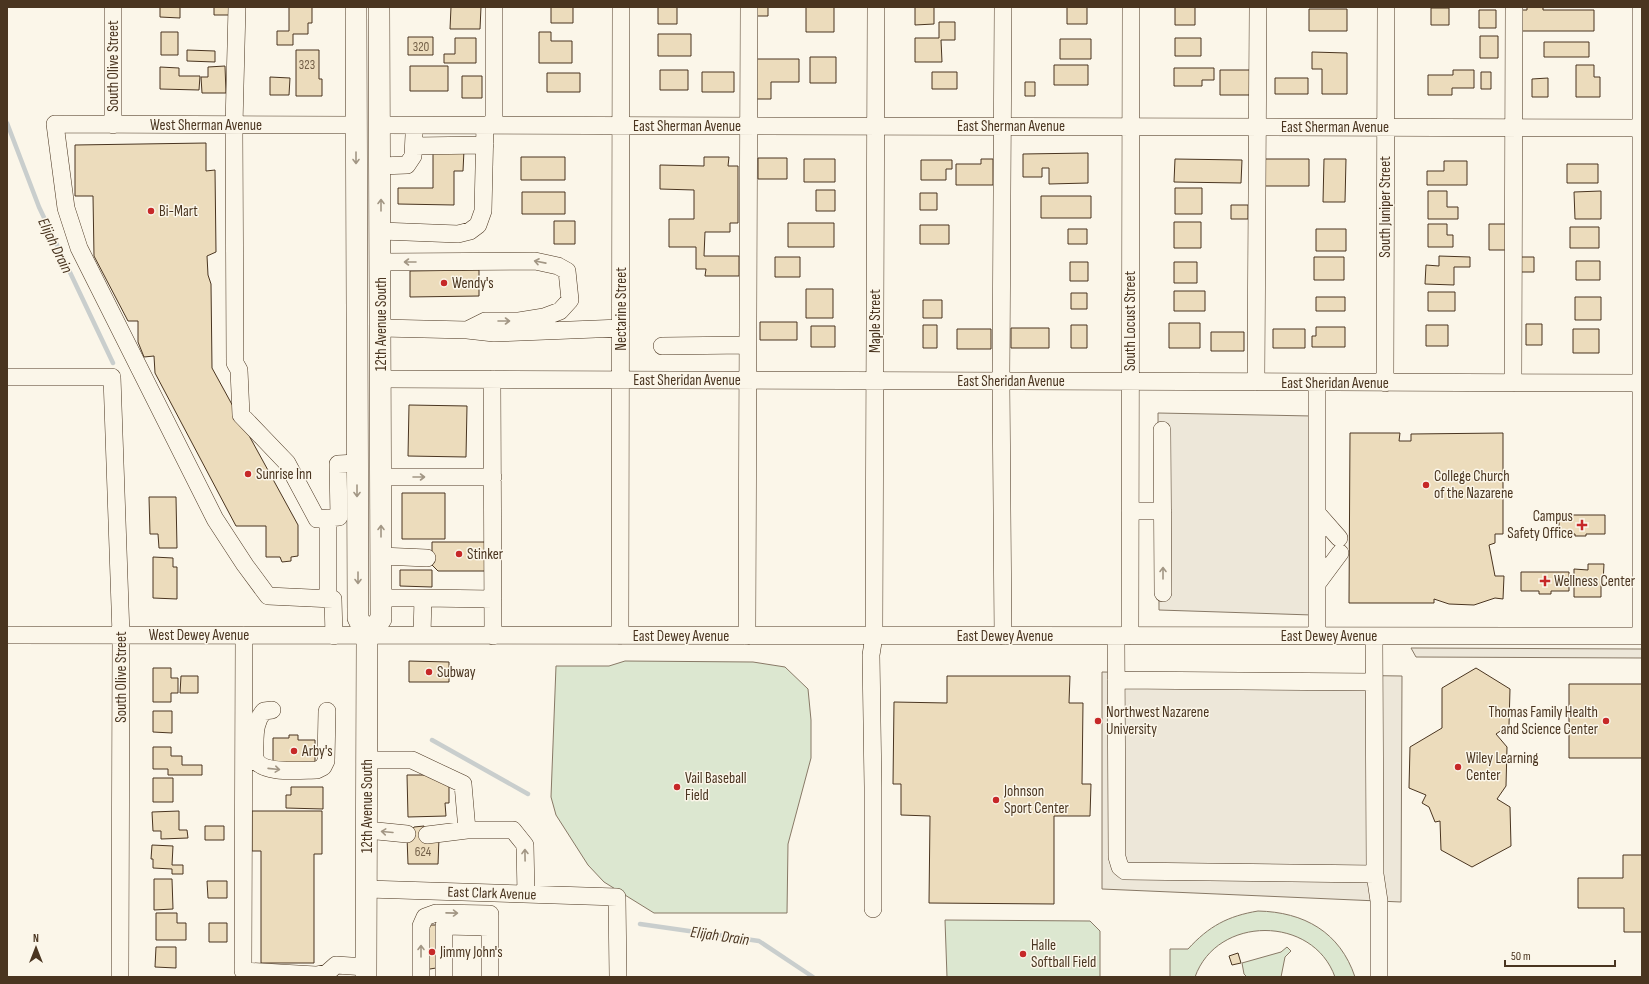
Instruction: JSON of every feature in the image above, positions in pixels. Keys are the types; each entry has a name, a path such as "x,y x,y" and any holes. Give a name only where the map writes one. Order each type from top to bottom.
{"main road":[{"name":"12th Avenue South","path":"367,636 381,618 381,231 379,7"},
{"name":"12th Avenue South","path":"356,11 358,618 367,636 366,972"},
{"path":"356,11 368,41 368,110 372,119 380,124"},
{"path":"357,208 368,242 368,354 372,364 381,373"},
{"path":"357,382 364,388 368,400 370,464 374,473 380,477"}],"street":[{"name":"South Olive Street","path":"113,7 113,124"},
{"path":"237,7 234,124 234,363 239,370 241,415 287,463 317,519 339,518 338,464 357,463"},
{"path":"381,231 458,234 470,231 478,225 483,211 485,145 489,125 494,7"},
{"name":"Nectarine Street","path":"620,636 621,7"},
{"path":"747,636 749,7"},
{"name":"Maple Street","path":"873,909 872,655 874,636 876,7"},
{"path":"1003,7 1001,381 1003,636"},
{"name":"South Locust Street","path":"1131,7 1130,511 1123,636 1116,680 1117,857 1120,867 1125,871 1375,874"},
{"path":"1256,382 1258,7"},
{"name":"South Juniper Street","path":"1385,383 1386,7"},
{"path":"1513,383 1514,7"},
{"path":"1641,7 1641,636"},
{"name":"West Sherman Avenue","path":"328,598 268,596 215,519 79,248 66,208 55,124 356,124"},
{"name":"East Sherman Avenue","path":"380,124 621,126 1642,128"},
{"path":"380,166 407,165 413,156 415,125"},
{"path":"414,146 485,145"},
{"path":"381,262 535,261 558,266 567,271 570,300 560,311 544,317 519,321 484,321 467,330"},
{"path":"381,328 467,330 494,334 621,328"},
{"path":"662,346 748,346"},
{"name":"East Sheridan Avenue","path":"381,373 492,379 1642,383"},
{"name":"South Olive Street","path":"7,377 112,377 121,635 120,977"},
{"path":"492,379 493,636"},
{"path":"1317,382 1317,636"},
{"path":"1162,430 1164,593"},
{"path":"380,477 493,477"},
{"path":"1130,511 1163,511"},
{"path":"1317,513 1340,545 1317,584"},
{"path":"328,518 328,598 333,599 334,636"},
{"path":"381,556 427,558"},
{"path":"381,598 493,599"},
{"path":"422,635 423,598"},
{"name":"West Dewey Avenue","path":"7,634 367,636"},
{"path":"244,635 249,749 242,974 316,975 327,973 336,966 366,972"},
{"name":"East Dewey Avenue","path":"367,636 1641,636"},
{"path":"1374,636 1375,874 1379,901 1379,977"},
{"path":"1116,680 1374,682"},
{"path":"249,749 259,716 264,710 272,710"},
{"path":"249,749 259,765 272,770 316,770 323,767 326,761 326,711"},
{"path":"367,760 412,760 463,784 467,830"},
{"path":"367,830 407,834"},
{"path":"427,835 467,830 513,830 525,845 526,894"},
{"name":"East Clark Avenue","path":"367,889 617,897 618,977"},
{"path":"490,893 490,977"},
{"path":"421,977 421,926 425,917 436,913 490,920"},
{"path":"444,977 444,926 490,920"},
{"path":"450,977 451,926"}],"green space":[{"name":"Vail Baseball Field","path":"625,661 753,662 785,667 808,689 811,720 811,758 788,844 787,913 654,913 604,882 588,865 556,815 551,797 556,666 609,666"},
{"path":"1258,911 1290,915 1305,920 1318,928 1330,937 1340,948 1355,977 1335,977 1324,957 1307,942 1287,933 1265,930 1243,933 1223,942 1206,957 1195,977 1170,977 1170,949 1188,949 1211,928 1220,923 1237,916"},
{"name":"Halle Softball Field","path":"945,920 1090,921 1100,931 1100,977 947,977"},
{"path":"1287,947 1291,951 1285,957 1281,977 1247,977 1244,974 1242,963 1281,952"}],"shaded area":[{"path":"1158,413 1312,416 1312,615 1159,610"},
{"path":"1411,648 1642,649 1642,658 1416,657"},
{"path":"1102,672 1402,676 1401,902 1102,889"}],"building":[{"path":"160,7 180,7 180,18 160,17"},
{"path":"214,7 229,7 229,15 214,15"},
{"path":"289,7 312,7 312,23 308,23 308,34 293,34 293,45 277,45 277,31 289,31"},
{"path":"451,7 481,7 480,29 450,29"},
{"path":"551,7 573,7 573,23 551,23"},
{"path":"658,7 677,7 677,24 658,24"},
{"path":"755,7 768,7 768,16 755,16"},
{"path":"806,7 834,7 834,32 806,32"},
{"path":"915,7 934,7 934,24 915,25"},
{"path":"1067,7 1087,7 1087,24 1067,24"},
{"path":"1175,7 1195,7 1195,25 1175,25"},
{"path":"1527,7 1543,7 1543,10 1594,10 1594,31 1521,31 1521,10 1527,10"},
{"path":"1431,8 1449,8 1449,25 1431,25"},
{"path":"1309,9 1347,9 1347,31 1309,31"},
{"path":"1479,10 1496,10 1496,28 1479,28"},
{"path":"939,22 955,22 955,40 941,40 942,62 915,62 915,38 939,38"},
{"path":"161,32 178,32 178,55 161,55"},
{"path":"539,32 551,32 551,41 572,41 572,63 539,63"},
{"path":"658,34 691,34 691,56 658,56"},
{"path":"1480,36 1498,36 1498,58 1480,58"},
{"path":"408,37 433,37 433,55 408,55"},
{"path":"455,38 476,38 476,63 444,63 444,54 455,54"},
{"path":"1175,38 1201,38 1201,56 1175,56"},
{"path":"1060,39 1091,39 1091,59 1060,59"},
{"path":"1544,42 1589,42 1589,57 1544,57"},
{"path":"187,50 215,51 215,62 187,61"},
{"path":"296,50 319,50 319,79 322,79 322,96 296,96"},
{"path":"1312,52 1347,53 1347,94 1322,94 1322,69 1312,69"},
{"path":"810,57 836,57 836,83 810,83"},
{"path":"755,59 799,59 799,82 771,82 771,99 755,99"},
{"path":"1054,65 1088,65 1088,85 1054,85"},
{"path":"1576,65 1594,65 1594,77 1600,77 1600,97 1576,97"},
{"path":"225,66 226,93 202,93 201,77 208,77 208,67"},
{"path":"410,66 448,66 448,91 410,91"},
{"path":"160,67 179,68 179,76 200,76 199,90 160,89"},
{"path":"1174,68 1214,68 1214,80 1202,80 1202,86 1174,86"},
{"path":"660,70 688,70 688,90 660,90"},
{"path":"1220,70 1252,70 1252,95 1220,95"},
{"path":"1453,70 1474,70 1474,88 1452,88 1452,95 1428,95 1428,75 1453,75"},
{"path":"702,72 734,72 734,92 702,92"},
{"path":"932,72 957,72 957,89 932,89"},
{"path":"1481,72 1491,72 1491,89 1481,89"},
{"path":"547,73 580,73 580,92 547,92"},
{"path":"462,76 482,76 482,98 462,98"},
{"path":"270,77 290,78 289,95 270,95"},
{"path":"1275,78 1308,78 1308,94 1275,94"},
{"path":"1548,78 1548,97 1532,97 1532,79"},
{"path":"1025,82 1035,82 1035,96 1025,96"},
{"path":"206,143 206,171 215,170 216,252 207,256 208,275 211,284 212,368 298,525 298,556 291,557 291,561 282,562 280,557 266,557 266,526 236,526 155,373 154,356 144,357 138,342 138,321 128,321 94,256 93,196 75,196 75,145"},
{"path":"433,150 464,150 463,171 454,171 454,205 398,204 398,188 433,188"},
{"path":"1088,153 1088,183 1049,184 1049,168 1042,168 1042,177 1023,177 1023,154"},
{"path":"521,157 565,157 565,180 521,180"},
{"path":"704,157 729,157 728,166 738,166 738,223 730,223 730,232 705,232 704,256 739,256 739,276 705,276 706,269 696,269 696,247 669,247 669,219 694,219 694,190 660,189 660,165 704,166"},
{"path":"758,158 787,158 787,179 758,179"},
{"path":"804,159 835,159 835,182 804,182"},
{"path":"981,159 993,159 993,185 956,185 956,164 981,164"},
{"path":"1175,159 1242,160 1241,183 1174,182"},
{"path":"1265,159 1309,159 1309,186 1265,186"},
{"path":"1324,159 1346,159 1345,202 1323,202"},
{"path":"921,160 952,160 952,169 946,169 946,180 921,180"},
{"path":"1444,161 1467,161 1467,185 1427,185 1427,171 1444,171"},
{"path":"1567,164 1598,164 1598,183 1567,183"},
{"path":"1175,188 1202,188 1202,214 1175,214"},
{"path":"816,190 835,190 835,211 816,211"},
{"path":"1428,191 1447,191 1447,207 1458,207 1458,219 1428,219"},
{"path":"1601,191 1601,219 1575,219 1574,192"},
{"path":"522,192 565,192 565,214 522,214"},
{"path":"920,193 937,193 937,210 920,210"},
{"path":"1041,196 1091,196 1091,218 1041,218"},
{"path":"1231,205 1248,205 1248,219 1231,219"},
{"path":"554,221 575,221 575,244 554,244"},
{"path":"1174,222 1201,222 1201,248 1174,248"},
{"path":"788,223 834,223 834,247 788,247"},
{"path":"1428,224 1447,224 1447,235 1453,235 1453,247 1428,247"},
{"path":"1489,224 1507,224 1507,250 1489,250"},
{"path":"920,225 949,225 949,244 920,244"},
{"path":"1570,227 1599,227 1599,248 1570,248"},
{"path":"1068,229 1087,229 1087,244 1068,244"},
{"path":"1316,229 1346,229 1346,251 1316,251"},
{"path":"1439,256 1470,257 1470,267 1454,267 1454,285 1425,284 1426,265 1439,266"},
{"path":"775,257 800,257 800,277 775,277"},
{"path":"1314,257 1344,257 1344,280 1314,280"},
{"path":"1521,257 1534,257 1534,272 1521,272"},
{"path":"1576,261 1600,261 1600,280 1576,280"},
{"path":"1070,262 1088,262 1088,281 1070,281"},
{"path":"1174,262 1197,262 1197,283 1174,283"},
{"name":"Wendy's","path":"479,270 479,296 410,297 410,271"},
{"path":"806,289 833,289 833,318 806,318"},
{"path":"1174,291 1205,291 1205,311 1174,311"},
{"path":"1428,292 1455,292 1455,311 1428,311"},
{"path":"1071,293 1087,293 1087,309 1071,309"},
{"path":"1316,297 1345,297 1345,311 1316,311"},
{"path":"1575,297 1601,297 1601,320 1575,320"},
{"path":"923,300 942,300 942,318 923,318"},
{"path":"760,322 797,322 797,340 760,340"},
{"path":"1169,323 1200,323 1200,348 1169,348"},
{"path":"1526,324 1542,324 1542,345 1526,345"},
{"path":"923,325 937,325 937,348 923,348"},
{"path":"1071,325 1087,325 1087,348 1071,348"},
{"path":"1426,325 1448,325 1448,346 1426,346"},
{"path":"811,326 835,326 835,347 811,347"},
{"path":"1316,327 1345,327 1345,347 1312,347 1312,336 1316,336"},
{"path":"1011,328 1049,328 1049,348 1011,348"},
{"path":"957,329 991,329 991,349 957,349"},
{"path":"1273,329 1305,329 1305,348 1273,348"},
{"path":"1573,329 1599,329 1599,353 1573,353"},
{"path":"1211,332 1244,332 1244,351 1211,351"},
{"path":"409,405 467,406 466,457 408,456"},
{"name":"College Church of the Nazarene","path":"1350,433 1400,433 1399,441 1411,441 1411,434 1503,433 1503,534 1495,534 1495,543 1489,545 1495,576 1504,576 1503,599 1495,598 1474,605 1449,604 1434,599 1434,603 1349,603"},
{"path":"402,493 445,493 445,539 402,539"},
{"path":"149,497 176,497 177,548 159,548 158,534 150,534"},
{"name":"Campus Safety Office","path":"1559,515 1605,515 1605,534 1586,534 1586,536 1575,536 1575,534 1559,534"},
{"name":"Stinker","path":"432,542 485,542 485,571 438,571 432,565"},
{"path":"153,557 173,558 173,567 177,567 177,599 153,598"},
{"path":"1588,564 1604,564 1603,583 1601,582 1601,597 1574,597 1574,569 1588,570"},
{"path":"400,570 432,570 432,587 400,586"},
{"name":"Wellness Center","path":"1521,572 1569,572 1569,591 1551,591 1551,594 1539,594 1539,591 1521,591"},
{"name":"Subway","path":"409,661 449,662 449,682 409,682"},
{"path":"153,668 171,668 171,678 178,678 178,693 171,693 171,702 153,702"},
{"name":"Wiley Learning Center","path":"1476,668 1510,689 1509,725 1496,734 1507,747 1506,786 1497,799 1510,807 1511,846 1472,867 1441,850 1440,821 1435,822 1429,807 1422,803 1426,795 1409,788 1410,747 1442,728 1442,688"},
{"path":"181,676 198,676 198,693 180,693"},
{"name":"Johnson Sport Center","path":"947,676 1070,676 1069,703 1083,703 1082,784 1091,784 1090,816 1054,816 1054,904 929,903 930,816 901,815 901,784 893,784 894,702 947,703"},
{"name":"Thomas Family Health and Science Center","path":"1569,684 1642,684 1642,758 1569,758"},
{"path":"153,711 172,711 172,733 153,732"},
{"name":"Arby's","path":"289,735 298,735 298,740 315,740 315,764 273,763 273,738 289,738"},
{"path":"153,747 171,747 171,756 182,756 182,765 202,765 202,775 168,775 168,769 153,769"},
{"path":"407,775 434,775 449,784 449,803 445,803 446,816 408,817"},
{"path":"153,778 173,778 173,802 153,802"},
{"path":"291,787 323,787 323,809 286,808 286,795 291,795"},
{"path":"179,811 179,830 187,830 188,838 161,839 161,831 153,831 152,812"},
{"path":"252,811 322,811 322,854 314,854 314,963 261,963 261,851 252,851"},
{"path":"205,826 224,826 224,840 205,840"},
{"path":"424,826 424,838 439,838 438,864 408,864 407,837 414,827"},
{"path":"152,845 173,846 172,865 183,865 183,874 172,874 172,869 153,868 153,859 151,859"},
{"path":"1623,855 1642,855 1642,932 1624,932 1624,908 1578,908 1578,878 1623,878"},
{"path":"154,879 172,879 173,909 154,910"},
{"path":"207,881 227,881 227,898 208,898"},
{"path":"156,913 177,913 177,923 186,923 186,940 156,940"},
{"path":"209,923 227,923 227,942 209,942"},
{"name":"Jimmy John's","path":"425,925 439,925 436,968 430,969 426,966"},
{"path":"156,947 176,947 176,968 155,967"},
{"path":"1238,953 1241,963 1232,965 1229,956"}],"waterway":[{"name":"Elijah Drain","path":"7,123 39,207 113,363"},
{"name":"Elijah Drain","path":"432,740 528,794"},
{"name":"Elijah Drain","path":"640,924 759,941 813,977"}],"place":[{"name":"Bi-Mart","path":"151,211"},
{"name":"Wendy's","path":"444,283"},
{"name":"Sunrise Inn","path":"248,474"},
{"name":"College Church of the Nazarene","path":"1426,485"},
{"name":"Campus Safety Office","path":"1582,525"},
{"name":"Stinker","path":"459,554"},
{"name":"Wellness Center","path":"1545,581"},
{"name":"Subway","path":"429,672"},
{"name":"Northwest Nazarene University","path":"1098,721"},
{"name":"Thomas Family Health and Science Center","path":"1606,721"},
{"name":"Arby's","path":"294,751"},
{"name":"Wiley Learning Center","path":"1458,767"},
{"name":"Vail Baseball Field","path":"677,787"},
{"name":"Johnson Sport Center","path":"996,800"},
{"name":"Jimmy John's","path":"432,952"},
{"name":"Halle Softball Field","path":"1023,954"}]}
